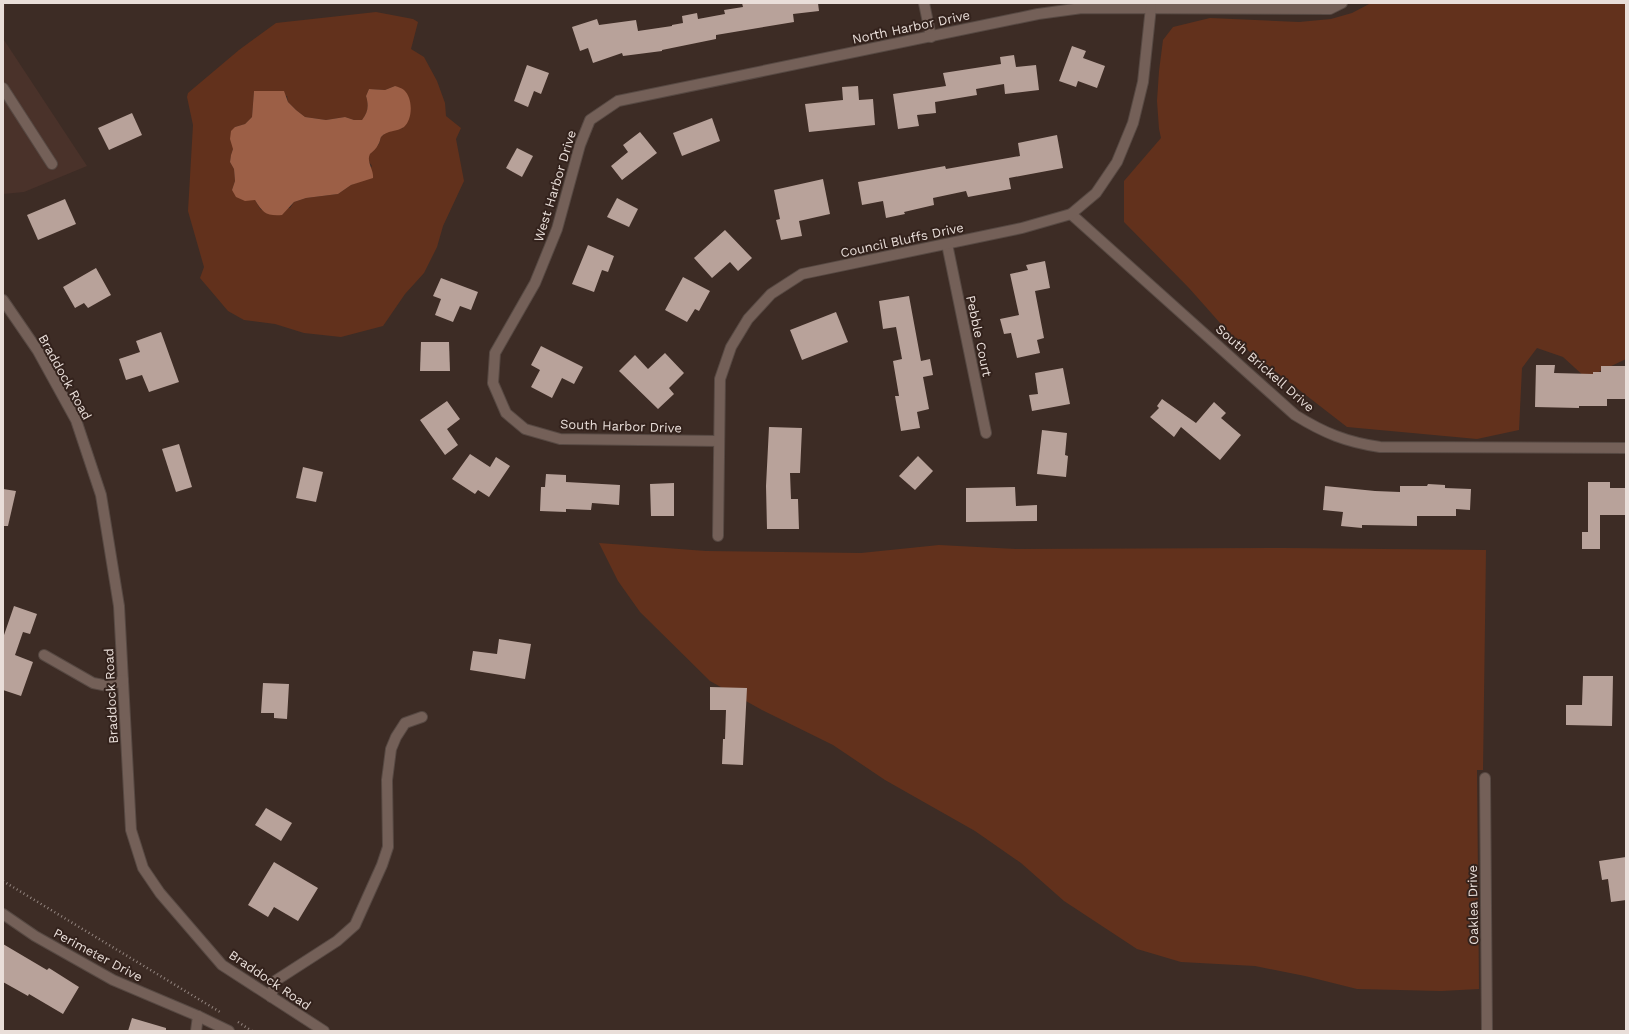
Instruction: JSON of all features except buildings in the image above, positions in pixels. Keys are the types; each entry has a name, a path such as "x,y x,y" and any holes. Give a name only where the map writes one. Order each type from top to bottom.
{"street":[{"path":"924,3 931,37"},
{"name":"North Harbor Drive","path":"590,120 618,101 1038,14 1082,8 1151,7 1330,9 1342,3"},
{"name":"Council Bluffs Drive","path":"718,536 720,379 730,348 748,318 770,294 802,274 1022,228 1071,214 1096,193 1117,162 1132,123 1143,82 1151,7"},
{"path":"3,88 52,164"},
{"name":"West Harbor Drive","path":"506,414 493,383 495,353 535,283 557,229 580,145 590,120"},
{"name":"South Brickell Drive","path":"1071,214 1289,410 1318,429 1355,443 1380,447 1626,448"},
{"name":"Pebble Court","path":"947,244 986,433"},
{"name":"Braddock Road","path":"3,300 38,352 76,420 101,495 119,606 131,830 144,868 160,893 222,965 324,1031"},
{"name":"South Harbor Drive","path":"506,414 525,429 560,439 719,441"},
{"path":"44,655 93,684 108,686 123,680"},
{"path":"271,997 275,981 337,941 355,925 382,865 388,847 387,780 391,749 396,737 405,723 422,716"},
{"name":"Oaklea Drive","path":"1485,778 1487,1031"},
{"name":"Perimeter Drive","path":"3,914 35,936 113,980 230,1031"},
{"path":"196,1031 198,1016"}],"path":[{"path":"3,881 226,1015"},
{"path":"232,1019 252,1031"}],"shaded area":[{"path":"3,3 5,3 4,40 87,166 24,192 3,194"},
{"path":"1371,3 1626,3 1626,359 1586,378 1563,357 1537,348 1522,368 1519,430 1477,439 1347,427 1236,341 1189,288 1124,222 1124,181 1161,138 1157,101 1159,71 1163,40 1173,27 1210,18 1299,22 1331,19 1352,13"},
{"path":"376,12 413,19 418,22 411,49 424,57 437,81 445,103 446,116 461,128 456,139 464,181 443,226 437,247 424,273 405,294 383,326 341,337 304,333 275,324 244,320 228,311 200,278 204,267 188,211 193,125 187,97 188,93 239,50 276,23","holes":["395,86 403,128 387,132 381,137 379,144 369,155 369,162 372,166 361,181 351,185 338,194 306,198 294,202 290,208 261,210 255,200 245,200 232,190 235,181 234,169 230,162 235,127 245,124 252,117 254,91 287,96 288,102 305,117 326,120 345,117 354,120 362,120 366,114 366,96 369,89 385,90"]},
{"path":"395,86 403,89 409,98 411,108 409,119 404,127 383,135 376,148 370,154 369,160 373,178 351,185 338,194 306,198 294,202 282,215 272,215 266,213 260,208 255,200 245,201 236,197 232,190 235,181 234,169 230,162 233,149 230,139 231,131 235,127 245,124 252,117 254,91 284,91 288,102 305,117 326,120 345,117 354,120 362,120 366,114 366,96 369,89 385,90"},
{"path":"599,543 706,551 861,553 939,545 1016,549 1286,548 1486,550 1483,770 1477,770 1479,989 1441,991 1357,989 1305,976 1255,966 1181,962 1137,949 1064,901 1021,863 975,831 885,780 833,745 762,710 710,681 640,612 618,581"}]}
